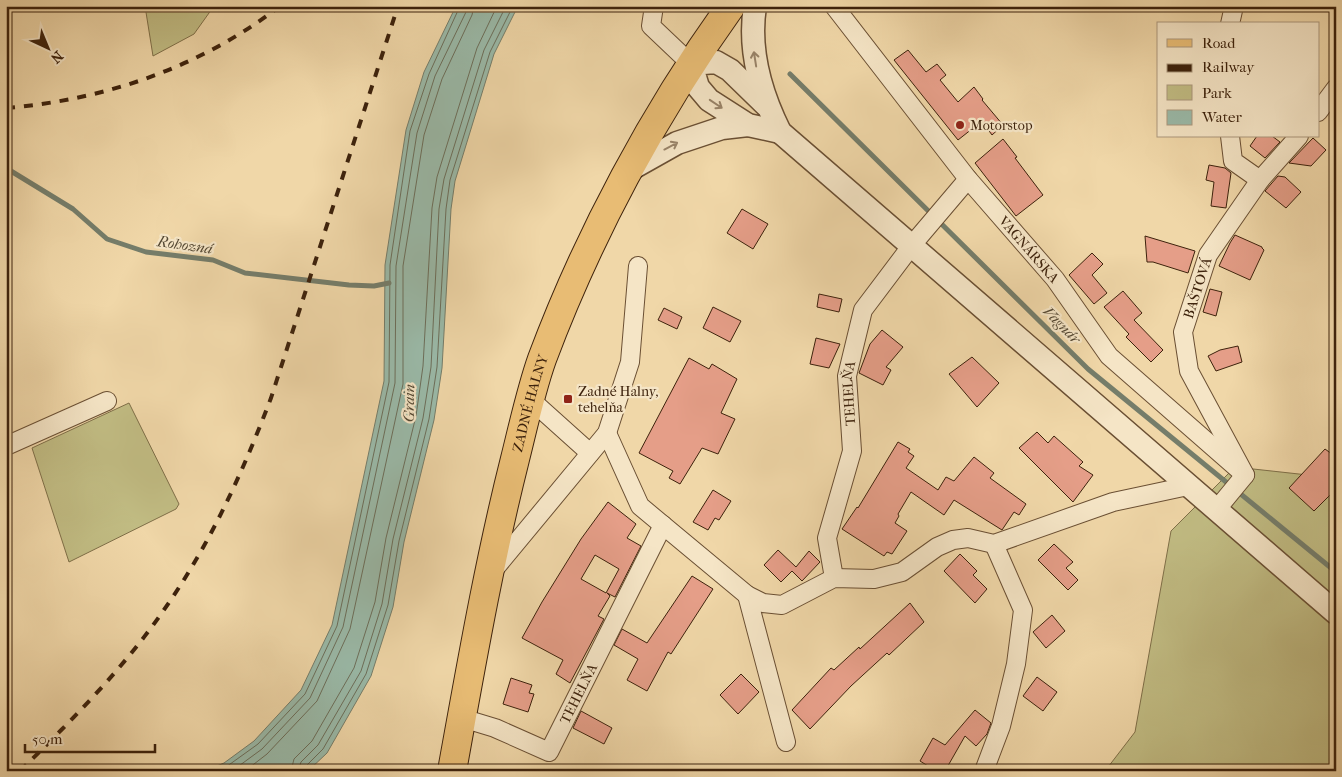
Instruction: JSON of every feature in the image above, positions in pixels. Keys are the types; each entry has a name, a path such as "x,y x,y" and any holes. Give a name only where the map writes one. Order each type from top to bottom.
{"main road":[{"name":"ZADNÉ HALNY","path":"452,771 487,578 505,500 542,360 570,290 629,170 690,64 719,23"}],"street":[{"path":"654,6 651,26 690,64 698,87 710,100 748,125"},
{"path":"755,6 752,39 757,72 767,106 780,132 1188,486"},
{"name":"VAGNÁRSKA","path":"834,6 968,179 1055,279 1109,356 1231,491"},
{"path":"1230,22 1234,6"},
{"path":"690,64 716,62 730,70 767,106"},
{"path":"1320,109 1336,88"},
{"path":"629,170 677,142 722,128 748,125 780,132"},
{"path":"1230,138 1233,161 1260,180"},
{"name":"BAŠTOVÁ","path":"1231,491 1189,371 1183,332 1208,254 1260,180 1297,138"},
{"name":"TEHELŇA","path":"834,578 827,538 852,452 846,376 863,310 912,245 968,179"},
{"path":"487,578 606,433 630,362 638,266"},
{"path":"531,400 590,453"},
{"path":"6,446 107,401"},
{"path":"606,433 640,506 747,595 763,603 782,605 834,578 874,580 902,572 937,547 952,540 968,538 994,544 1114,502 1188,486 1231,491 1336,612"},
{"name":"TEHELŇA","path":"462,718 495,728 549,752 663,525"},
{"path":"984,771 1001,726 1016,664 1023,610 994,544"},
{"path":"747,595 786,742"}],"green space":[{"path":"145,6 214,6 194,34 153,56"},
{"path":"129,403 179,504 176,509 69,562 32,448"},
{"path":"1235,467 1317,476 1336,481 1336,771 1105,771 1135,732 1171,531"}],"water":[{"name":"Grain","path":"456,6 518,6 494,54 455,181 451,209 442,368 434,420 404,542 393,607 371,676 327,753 308,771 205,771 224,763 254,741 301,690 332,625 384,381 385,265 406,130 424,72"}],"building":[{"path":"908,50 926,72 937,64 946,75 940,80 958,102 974,87 982,100 1003,125 992,135 982,121 958,140 894,60"},
{"path":"1256,138 1275,138 1280,142 1265,158 1250,146"},
{"path":"1313,138 1326,150 1311,166 1289,163"},
{"path":"1003,139 1043,195 1016,216 975,163"},
{"path":"1209,165 1225,168 1231,173 1226,208 1211,206 1214,182 1206,180"},
{"path":"1278,176 1285,177 1301,192 1286,208 1265,191"},
{"path":"742,209 768,224 753,249 727,233"},
{"path":"1235,235 1262,247 1264,250 1250,280 1219,266"},
{"path":"1145,236 1195,251 1188,273 1153,262 1147,262"},
{"path":"1092,253 1103,264 1092,275 1107,293 1094,304 1069,275"},
{"path":"1210,289 1222,292 1216,316 1203,312"},
{"path":"1123,291 1142,313 1134,320 1163,350 1151,362 1126,337 1129,334 1104,307"},
{"path":"819,294 842,299 839,312 817,307"},
{"path":"713,307 741,321 730,342 703,328"},
{"path":"664,308 682,317 677,329 658,320"},
{"path":"882,330 903,347 886,367 891,370 883,385 859,373 870,344"},
{"path":"816,338 840,344 829,368 810,364"},
{"path":"1238,346 1242,362 1216,371 1208,356 1220,350"},
{"path":"972,357 999,383 977,407 949,374"},
{"path":"689,358 709,369 712,364 737,379 721,413 735,419 718,454 702,448 680,484 669,478 673,471 639,453"},
{"path":"1037,432 1048,443 1054,436 1083,462 1079,466 1093,475 1073,502 1019,448"},
{"path":"898,442 910,449 908,452 914,456 906,468 938,490 946,477 954,481 974,457 994,473 990,478 1026,504 1019,515 1014,512 1002,530 954,500 944,515 911,492 895,523 907,531 892,554 887,552 884,556 842,529 858,508"},
{"path":"1325,449 1336,457 1336,489 1314,511 1289,488"},
{"path":"713,490 731,501 719,520 715,518 708,530 693,522"},
{"path":"608,502 636,524 627,538 641,546 615,597 607,593 610,596 598,616 604,619 570,683 556,674 563,660 522,638 581,539","holes":["595,555 619,569 606,593 581,579"]},
{"path":"1054,544 1073,562 1066,568 1078,580 1068,590 1038,560"},
{"path":"778,550 796,567 809,551 820,562 802,581 792,571 781,582 764,565"},
{"path":"960,554 977,571 973,575 987,589 975,603 944,571"},
{"path":"692,576 713,589 671,654 668,652 647,691 627,680 638,659 614,645 622,629 647,643"},
{"path":"910,603 924,622 889,655 887,653 851,686 810,729 792,710 831,668 834,670 859,647 860,649"},
{"path":"1052,615 1065,631 1046,648 1033,632"},
{"path":"741,674 759,692 738,714 720,695"},
{"path":"1037,677 1057,692 1043,711 1023,696"},
{"path":"511,678 532,685 529,693 534,694 528,712 503,704"},
{"path":"975,710 991,723 987,734 976,746 965,736 945,771 936,771 920,761 933,738 945,745"},
{"path":"581,711 612,728 604,744 573,728"}],"waterway":[{"name":"Vagnár","path":"790,74 1088,369 1336,572"},
{"name":"Rohozná","path":"6,168 73,209 107,239 146,252 213,260 245,273 349,285 374,286 389,283"}],"railway":[{"path":"6,108 43,104 79,97 150,77 218,47 250,28 280,6"},
{"path":"20,771 80,711 136,647 186,577 214,528 250,451 271,398 398,6"}],"place":[{"name":"Motorstop","path":"960,125"},
{"name":"Zadné Halny, tehelňa","path":"568,399"}]}
